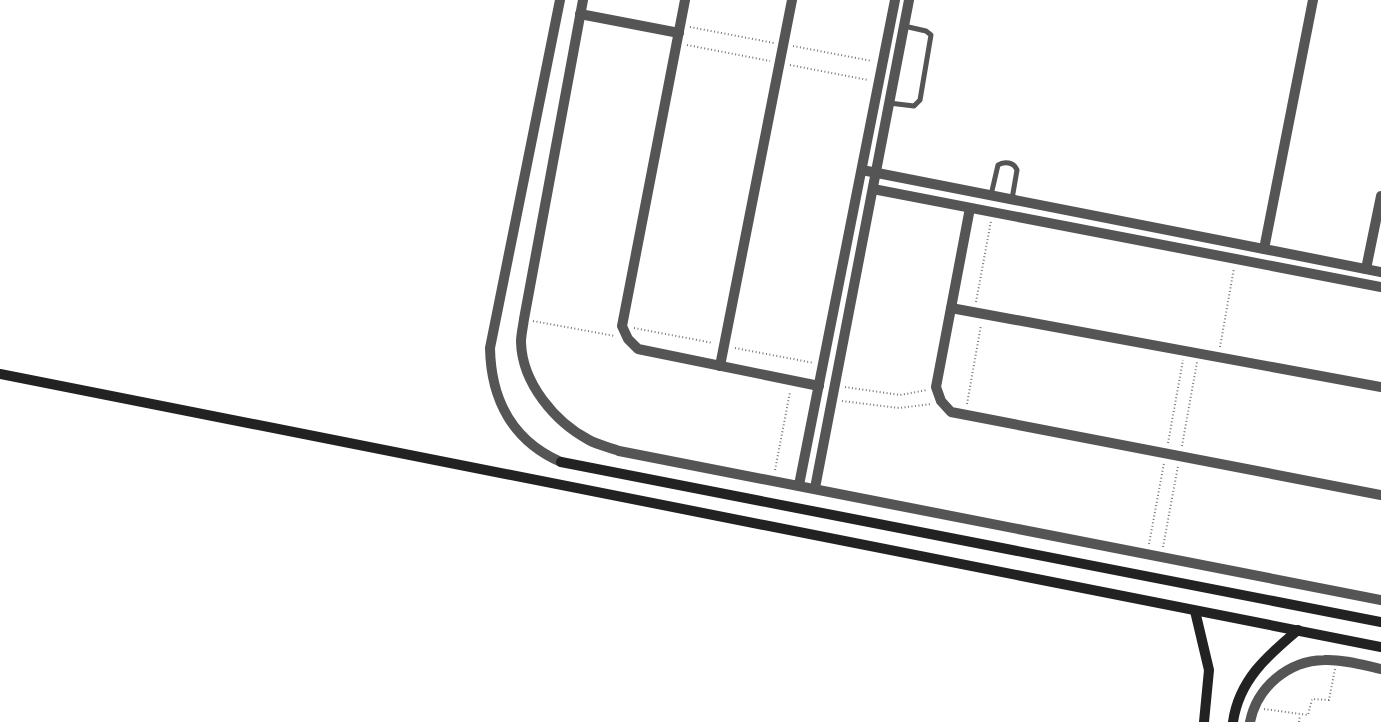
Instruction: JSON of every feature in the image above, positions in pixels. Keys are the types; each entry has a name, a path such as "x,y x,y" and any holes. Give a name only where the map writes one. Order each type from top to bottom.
{"street":[{"path":"560,0 490,348 493,385 508,418 531,444 561,462 1381,622"},
{"path":"583,0 521,344 528,373 543,400 564,423 590,440 619,451 1381,600"},
{"path":"685,0 622,326 628,339 638,348 819,386"},
{"path":"720,366 792,0"},
{"path":"799,485 895,0"},
{"path":"815,488 909,0"},
{"path":"1264,249 1313,0"},
{"path":"580,14 679,33"},
{"path":"862,170 1381,272"},
{"path":"872,189 1381,287"},
{"path":"1366,269 1381,196"},
{"path":"970,208 936,387 940,401 951,412 1381,495"},
{"path":"951,308 1381,387"},
{"path":"0,374 1381,647"},
{"path":"1195,611 1209,670 1204,722"},
{"path":"1233,722 1240,693 1250,676 1263,661 1298,630"},
{"path":"1250,722 1254,707 1268,686 1288,670 1311,661 1336,660 1381,669"}],"lane":[{"path":"889,103 914,106 920,100 931,35 926,30 904,26"},
{"path":"990,195 998,165 1002,163 1010,164 1017,170 1012,199"}],"path":[{"path":"965,416 993,212"},
{"path":"1218,357 1236,259"},
{"path":"524,319 628,339"},
{"path":"773,480 792,380"},
{"path":"835,386 900,395 936,387"},
{"path":"832,400 899,408 940,401"},
{"path":"1254,707 1308,715 1312,699 1329,700 1336,660"},
{"path":"1299,722 1300,715"}]}
